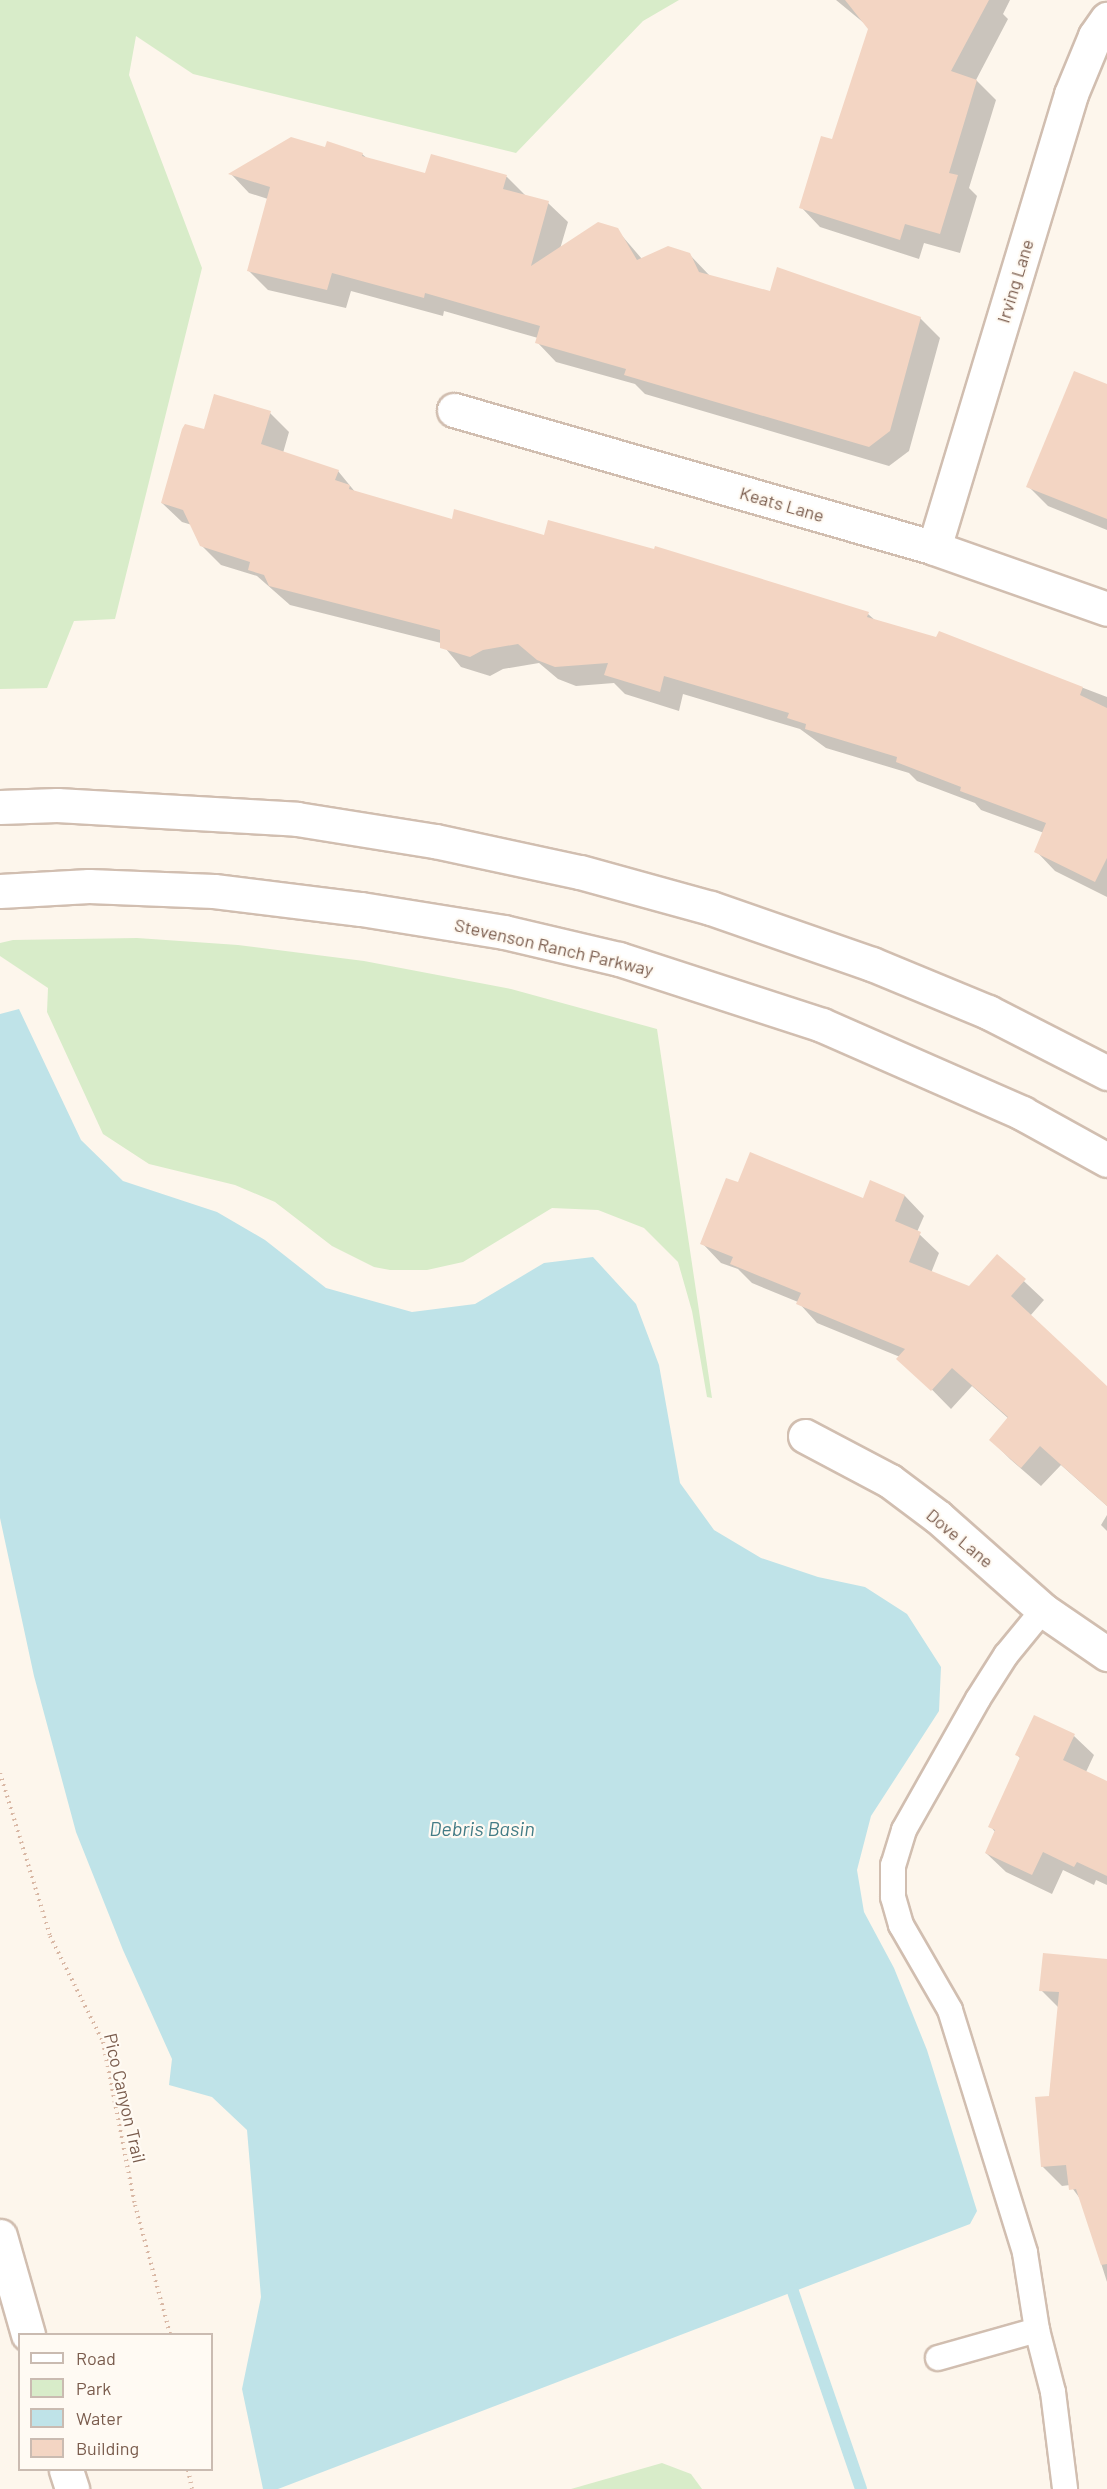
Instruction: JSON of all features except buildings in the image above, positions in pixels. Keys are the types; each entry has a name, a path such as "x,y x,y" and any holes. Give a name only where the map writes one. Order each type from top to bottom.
{"main road":[{"name":"Irving Lane","path":"934,548 1071,94 1095,36 1107,19"},
{"name":"Keats Lane","path":"454,410 934,548 1107,609"},
{"path":"2,807 57,805 297,819 435,841 580,872 711,908 872,964 988,1012 1107,1072"},
{"name":"Stevenson Ranch Parkway","path":"2,891 89,886 214,891 361,909 504,932 619,959 822,1024 1022,1113 1107,1160"},
{"name":"Dove Lane","path":"804,1436 890,1481 938,1517 1043,1610 1107,1654"},
{"path":"0,2236 28,2333"},
{"path":"67,2471 72,2489"}],"lane":[{"path":"1043,1610 1006,1655 904,1830 893,1876 893,1897 900,1925 951,2010 1025,2253 1037,2330 1053,2392 1065,2489"},
{"path":"938,2358 1037,2330"}],"path":[{"name":"Pico Canyon Trail","path":"0,1773 50,1936 103,2042 135,2205 170,2333"},
{"path":"188,2471 192,2489"}],"green space":[{"path":"0,0 679,0 643,21 516,153 193,74 136,36 129,75 202,268 115,619 74,621 47,688 0,689"},
{"path":"137,938 238,945 364,961 511,989 657,1029 712,1398 707,1397 692,1311 678,1262 644,1228 598,1210 552,1208 463,1262 427,1270 390,1270 374,1267 332,1246 275,1202 235,1185 149,1164 103,1134 47,1012 48,988 0,956 0,943 13,940"},
{"path":"662,2463 691,2474 702,2489 571,2489"}],"water":[{"name":"Debris Basin","path":"19,1009 81,1140 123,1181 217,1212 265,1240 326,1288 412,1312 475,1304 544,1263 593,1257 636,1304 659,1365 680,1483 714,1530 761,1558 818,1577 865,1587 907,1614 941,1667 939,1711 871,1816 857,1870 864,1912 894,1968 927,2050 977,2211 970,2224 278,2489 263,2489 242,2389 261,2297 247,2130 212,2097 169,2085 172,2059 123,1950 76,1832 34,1676 0,1518 0,1014"}],"waterway":[{"path":"788,2277 861,2489"}]}
